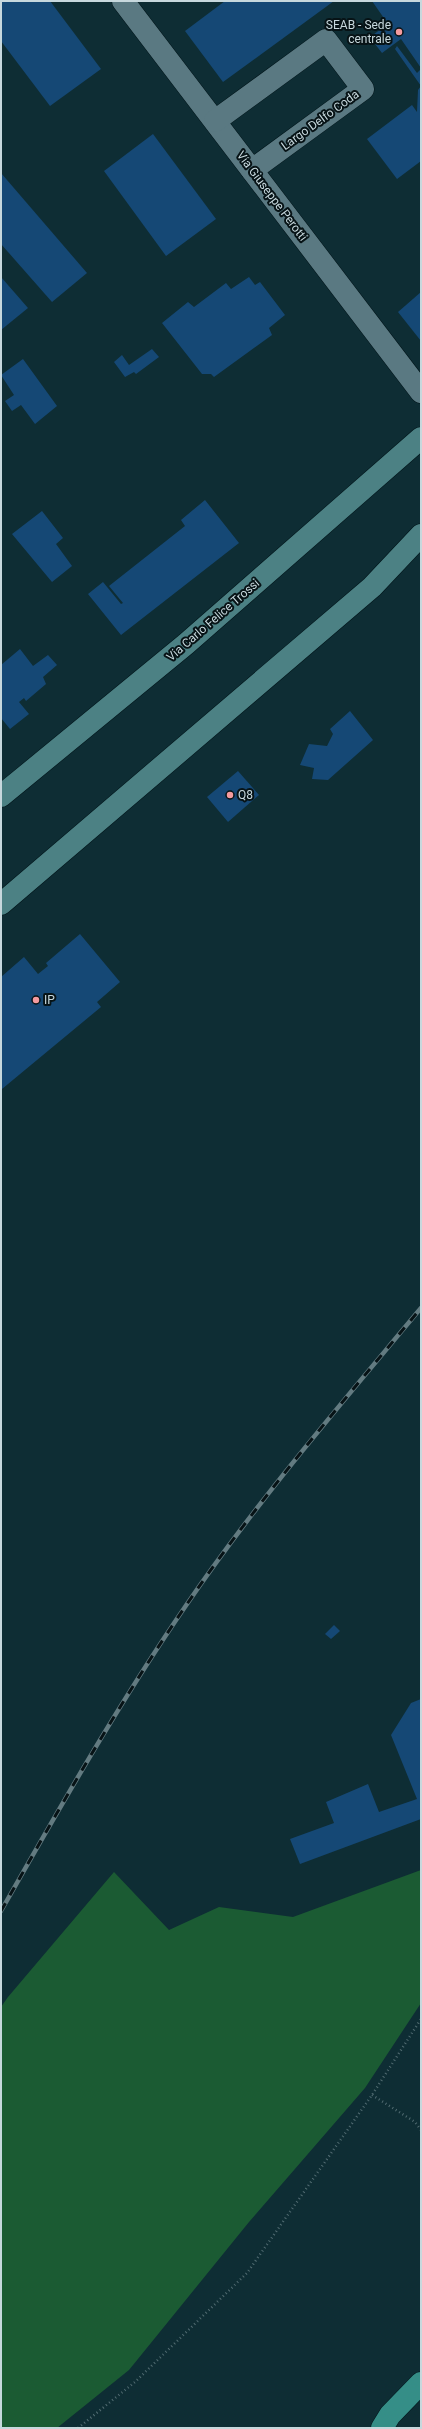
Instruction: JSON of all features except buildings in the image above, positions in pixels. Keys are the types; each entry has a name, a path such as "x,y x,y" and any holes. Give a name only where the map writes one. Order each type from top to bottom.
{"highway":[{"path":"382,2428 390,2415 421,2383"}],"main road":[{"name":"Via Carlo Felice Trossi","path":"3,790 192,639 421,438"},
{"path":"1,904 372,587 421,535"}],"street":[{"name":"Via Giuseppe Perotti","path":"123,1 421,392"},
{"name":"Largo Delfo Coda","path":"215,121 326,40 363,89 252,170"}],"path":[{"path":"78,2428 135,2382 247,2272 372,2095 421,2019"},
{"path":"372,2095 415,2122 421,2130"}],"green space":[{"path":"421,1870 421,2003 365,2088 249,2222 129,2370 57,2428 1,2428 1,2007 8,1997 114,1872 169,1930 219,1907 293,1917"}],"railway":[{"path":"1,1911 114,1717 162,1641 214,1565 271,1490 421,1308"}],"place":[{"name":"SEAB - Sede centrale","path":"399,32"},
{"name":"Q8","path":"230,795"},
{"name":"IP","path":"36,1000"}]}
